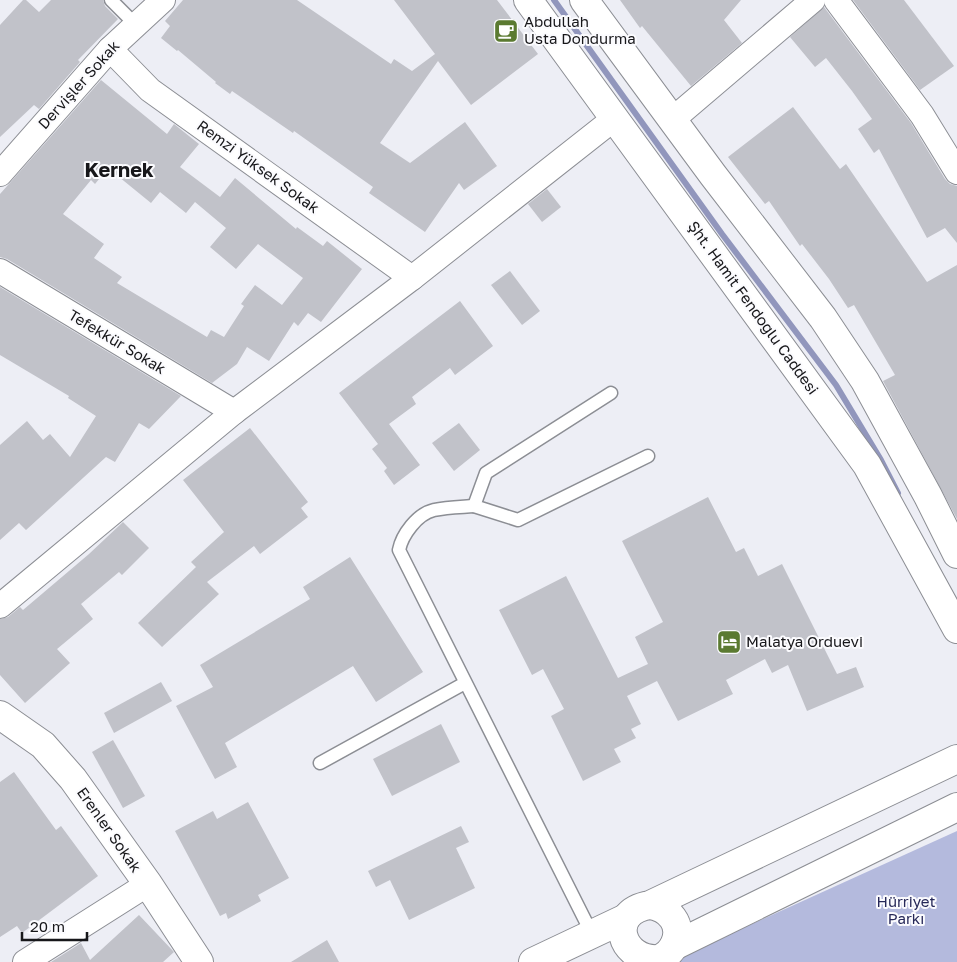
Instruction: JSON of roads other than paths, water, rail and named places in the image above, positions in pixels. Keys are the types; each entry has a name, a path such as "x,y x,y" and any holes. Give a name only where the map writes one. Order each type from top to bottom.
{"main road":[{"name":"Şht. Hamit Fendoğlu Caddesi","path":"528,0 867,465 957,629"},
{"path":"584,0 672,120 823,318 866,382 957,554"},
{"name":"Erenler Sokak","path":"0,715 43,745 73,779 148,884 199,962"},
{"path":"650,905 957,759"},
{"path":"674,946 957,807"},
{"path":"641,906 660,907 674,919 677,928 674,946 662,958 644,961 636,957 624,945 622,927 626,918 632,911 641,906"},
{"path":"533,962 626,918"}],"street":[{"name":"Dervişler Sokak","path":"0,174 110,49 163,0"},
{"path":"672,120 813,0"},
{"path":"836,0 922,115 957,172"},
{"name":"Remzi Yüksek Sokak","path":"110,49 150,90 412,278"},
{"path":"0,606 234,412 412,278 615,118"},
{"name":"Tefekkür Sokak","path":"0,272 234,412"},
{"path":"25,962 148,884"}],"lane":[{"path":"111,0 136,25"},
{"path":"474,506 486,473 611,394"},
{"path":"592,934 399,550 401,541 408,530 432,510 474,506 518,520 648,456"},
{"path":"320,764 465,683"}],"waterway":[{"path":"554,0 722,234 836,385 881,460 898,493"}],"place":[{"name":"Abdullah Usta Dondurma","path":"506,31"},
{"name":"Malatya Orduevi","path":"729,642"}],"district":[{"name":"Kernek","path":"119,170"}],"park label":[{"name":"Hürriyet Parkı","path":"906,910"}]}
